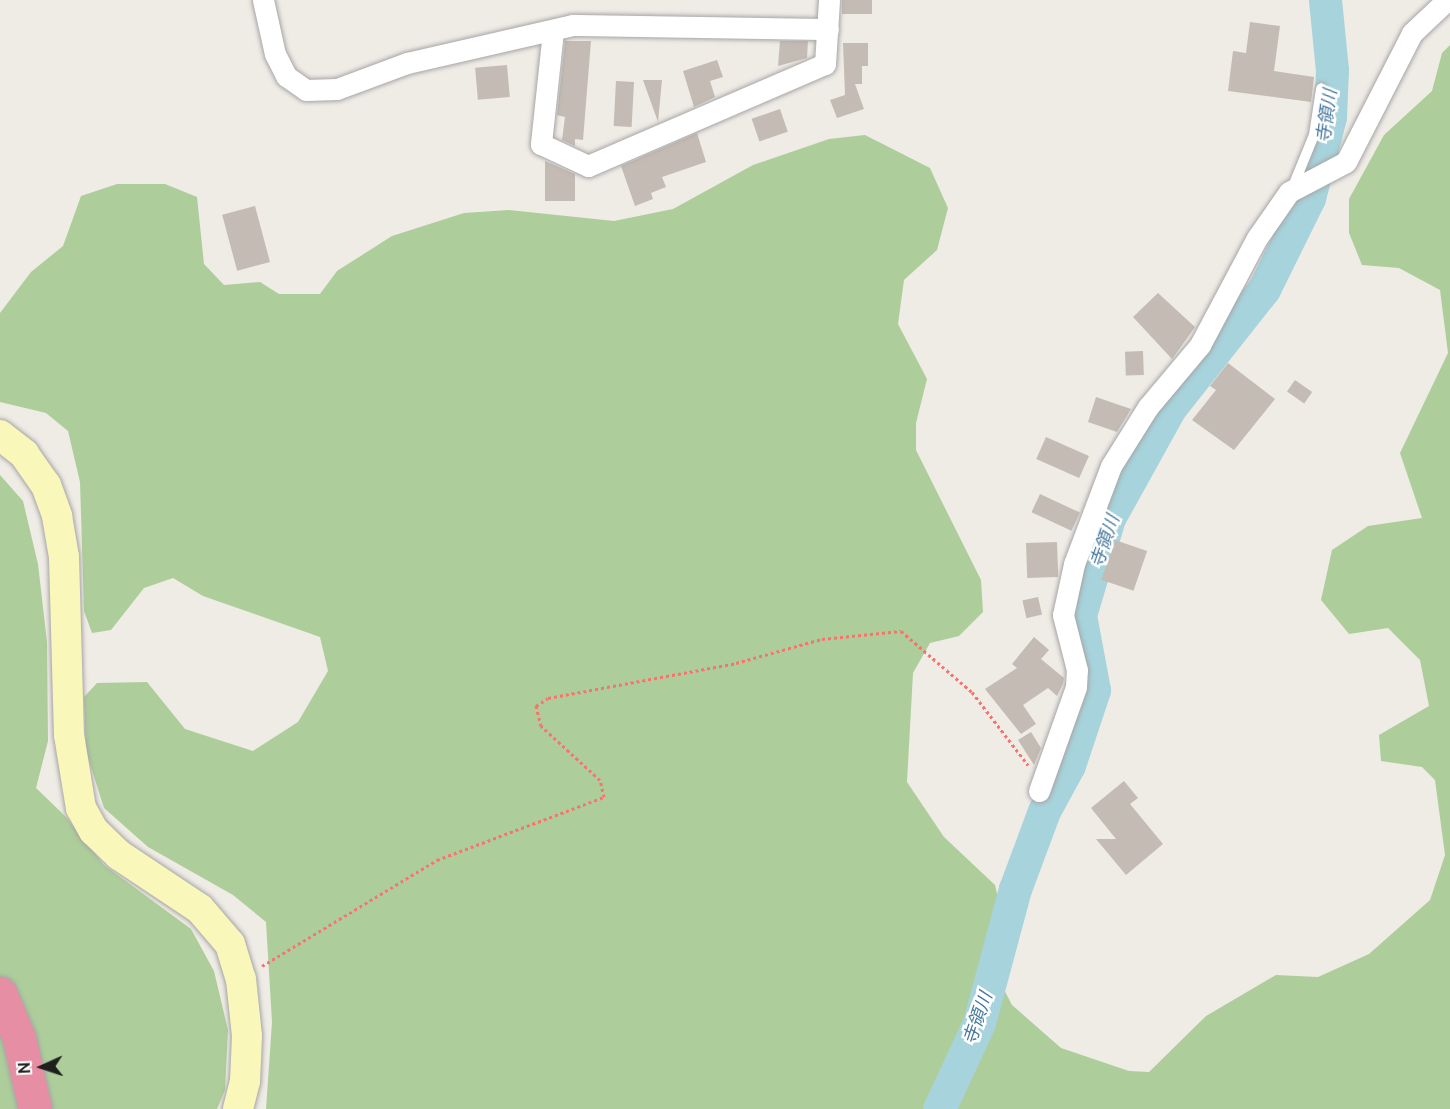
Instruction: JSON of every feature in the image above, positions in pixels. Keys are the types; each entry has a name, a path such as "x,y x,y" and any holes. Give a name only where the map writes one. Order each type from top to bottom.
{"highway":[{"path":"0,993 19,1038 35,1109"}],"street":[{"path":"263,0 275,54 286,76 306,90 337,89 407,63 573,25 828,28"},
{"path":"553,31 541,144 588,166 825,64 829,0"},
{"path":"1041,786 1076,687 1077,670 1063,615 1074,564 1111,466 1148,407 1200,345 1257,238 1293,190 1346,162 1412,33 1447,0"},
{"path":"0,435 24,454 46,485 57,516 64,557 70,747 81,808 94,831 119,855 215,922 230,944 241,979 247,1036 245,1081 238,1109"}],"lane":[{"path":"1293,190 1302,172 1321,89"}],"path":[{"path":"241,979 437,860 604,797 600,780 541,726 536,706 548,698 736,663 822,639 901,631 972,692 1017,745 1041,786"}],"green space":[{"path":"1450,45 1450,1109 266,1109 272,1022 266,922 233,895 148,847 104,808 86,751 84,697 97,683 147,682 185,729 253,751 298,722 328,671 320,637 203,596 173,578 144,588 111,630 92,633 84,611 80,482 68,431 46,413 0,402 0,313 31,272 63,246 81,196 117,184 165,184 197,197 204,264 224,285 260,282 279,294 320,294 337,271 392,236 464,213 509,210 614,221 673,209 753,165 829,139 865,135 930,168 948,208 937,250 904,280 898,324 927,379 916,423 916,450 981,580 983,612 959,636 930,643 913,673 907,782 944,837 995,885 1001,911 990,963 1012,1005 1061,1048 1129,1071 1149,1072 1206,1016 1276,975 1318,977 1369,954 1430,900 1445,855 1435,780 1422,767 1381,761 1379,735 1429,706 1420,660 1388,628 1349,634 1321,600 1332,550 1368,526 1422,518 1400,453 1448,353 1440,290 1399,268 1362,265 1349,233 1349,199 1384,135 1432,91 1442,53"},
{"path":"0,475 23,501 38,564 47,642 48,741 36,788 66,817 104,865 191,929 214,971 228,1030 225,1090 217,1109 0,1109"}],"building":[{"path":"842,0 872,0 872,14 842,14"},
{"path":"1250,22 1280,26 1274,71 1314,77 1311,102 1228,91 1233,51 1246,53"},
{"path":"565,41 591,41 583,140 575,139 575,146 562,140 565,117 557,115"},
{"path":"780,41 808,41 807,58 778,66"},
{"path":"843,43 868,43 868,66 862,66 862,84 855,84 864,109 837,118 830,100 845,95"},
{"path":"717,60 723,77 710,81 715,97 694,107 683,71"},
{"path":"507,65 510,97 478,100 475,68"},
{"path":"643,80 662,80 658,122"},
{"path":"616,81 634,82 632,127 614,126"},
{"path":"780,109 788,132 759,141 752,119"},
{"path":"697,133 706,162 662,177 666,187 651,193 653,199 635,206 621,166"},
{"path":"545,161 575,174 575,201 545,201"},
{"path":"255,206 270,262 237,271 222,215"},
{"path":"1158,293 1195,327 1172,359 1133,317"},
{"path":"1143,351 1144,375 1126,376 1125,352"},
{"path":"1228,363 1275,399 1234,450 1192,420 1216,390 1210,386"},
{"path":"1295,380 1312,392 1304,404 1287,391"},
{"path":"1096,397 1131,409 1117,432 1088,422"},
{"path":"1046,437 1089,456 1079,478 1036,459"},
{"path":"1040,494 1080,513 1071,531 1032,512"},
{"path":"1115,540 1147,551 1133,591 1101,580"},
{"path":"1057,542 1058,577 1027,578 1026,543"},
{"path":"1038,597 1042,615 1026,618 1022,601"},
{"path":"1034,637 1049,650 1041,659 1064,678 1057,696 1048,688 1023,705 1036,724 1021,734 985,689 1017,668 1012,664"},
{"path":"1031,732 1041,748 1034,765 1018,740"},
{"path":"1124,781 1138,798 1130,804 1163,844 1126,875 1096,839 1116,839 1091,808"}],"waterway":[{"name":"寺領川","path":"939,1109 979,1023 1015,889 1044,811 1069,765 1094,690 1080,615 1109,518 1170,408 1264,289 1309,198 1330,117 1332,70 1325,0"}]}
